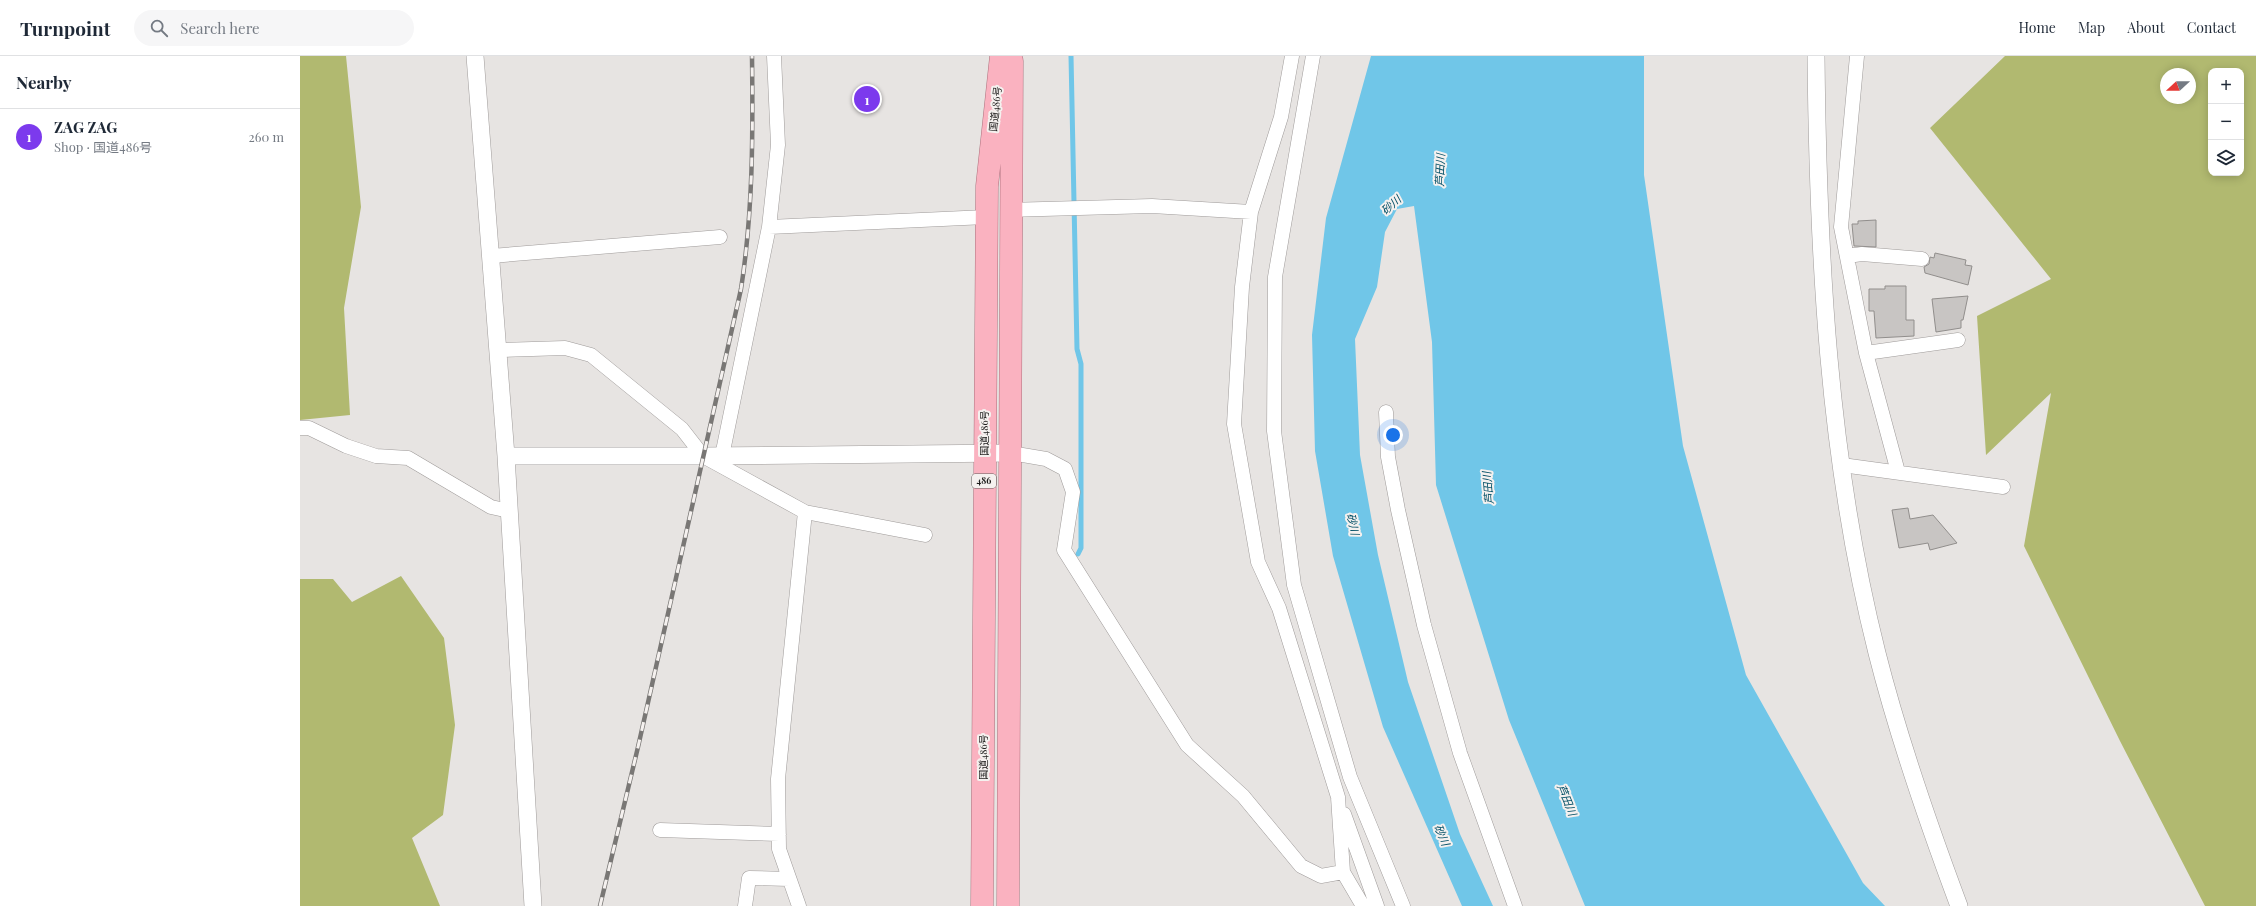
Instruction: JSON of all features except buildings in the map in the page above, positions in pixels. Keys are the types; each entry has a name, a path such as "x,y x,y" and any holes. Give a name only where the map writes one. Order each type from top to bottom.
{"highway":[{"name":"国道486号","path":"982,906 986,217 987,186 1000,56"},
{"name":"国道486号","path":"1008,906 1012,56"}],"street":[{"path":"476,56 506,456 532,906"},
{"path":"722,456 769,227 778,145 774,56"},
{"path":"1292,56 1282,117 1251,212 1242,286 1234,424 1258,562 1279,608 1338,797 1377,906"},
{"path":"1313,56 1276,277 1274,431 1294,585 1350,777 1403,906"},
{"path":"1816,56 1818,194 1825,320 1842,465 1857,558 1876,651 1887,692 1921,804 1960,906"},
{"path":"1857,56 1841,226 1866,353 1898,472"},
{"path":"1011,210 1152,206 1251,212"},
{"path":"769,227 986,217"},
{"path":"491,256 720,237"},
{"path":"1847,256 1862,254 1922,259"},
{"path":"1866,353 1958,340"},
{"path":"498,350 565,348 591,355 682,429 703,456 805,512 925,535"},
{"path":"1386,412 1388,457 1398,510 1424,625 1460,753 1515,906"},
{"path":"300,428 309,428 346,446 376,456 408,458 491,507 509,511"},
{"path":"506,456 722,456 1011,453 1046,458 1065,469 1072,492 1064,550 1187,745 1243,796 1301,866 1321,876 1343,872"},
{"path":"1842,465 2003,487"},
{"path":"798,906 779,849 778,779 805,512"},
{"path":"1338,797 1343,872 1363,906"},
{"path":"660,830 779,834"},
{"path":"745,906 749,878 789,880"}],"green space":[{"path":"300,56 346,56 361,207 344,308 350,415 300,420"},
{"path":"2005,56 2256,56 2256,906 2205,906 2120,741 2024,546 2051,393 1986,455 1977,316 2051,279 1930,128"},
{"path":"401,576 444,638 455,725 443,815 412,838 440,906 300,906 300,579 333,579 352,602"}],"water":[{"path":"1371,56 1644,56 1644,175 1683,446 1746,675 1863,883 1885,906 1585,906 1509,720 1436,485 1432,342 1414,206 1397,209 1385,232 1377,287 1355,339 1360,455 1378,555 1408,682 1460,834 1493,906 1462,906 1383,727 1333,556 1315,451 1312,335 1326,218"}],"waterway":[{"path":"1071,56 1077,349 1081,364 1081,548 1078,554"}],"railway":[{"path":"600,906 638,747 741,289 750,202 752,144 752,56"}],"place":[{"name":"ZAG ZAG","path":"867,99"}],"water label":[{"name":"芦田川","path":"1440,170"},
{"name":"砂川","path":"1391,205"},
{"name":"芦田川","path":"1488,488"},
{"name":"砂川","path":"1353,524"},
{"name":"芦田川","path":"1567,800"},
{"name":"砂川","path":"1442,835"}]}
